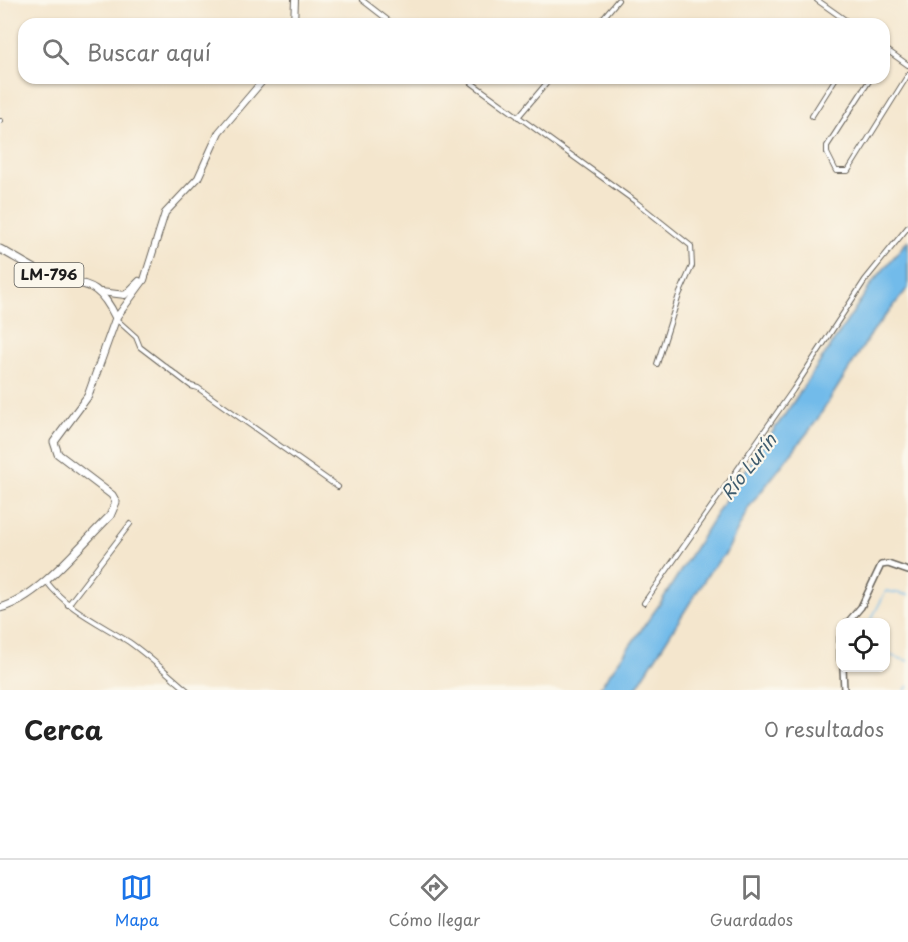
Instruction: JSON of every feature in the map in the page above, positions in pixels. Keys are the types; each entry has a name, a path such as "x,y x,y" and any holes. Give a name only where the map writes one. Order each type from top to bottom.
{"main road":[{"path":"294,18 295,0"},
{"path":"0,609 20,602 110,516 116,502 112,495 58,454 54,442 88,396 116,318 137,290 150,266 165,213 198,178 219,132 260,84"},
{"name":"LM-796","path":"0,249 43,273 81,282 101,292 125,295 150,266"},
{"name":"LM-796","path":"101,292 116,318"}],"street":[{"path":"362,0 385,18"},
{"path":"603,18 618,0"},
{"path":"817,0 842,18"},
{"path":"890,52 908,65"},
{"path":"867,84 827,146 827,153 836,171 848,171 908,75"},
{"path":"473,84 636,202 691,246 692,266 679,295 657,364"},
{"path":"518,117 546,84"},
{"path":"812,116 832,84"},
{"path":"644,603 782,406 865,280 908,227"},
{"path":"116,318 136,337 140,347 191,387 198,388 338,487"},
{"path":"68,605 130,524"},
{"path":"851,618 861,607 881,566 888,564 908,570"},
{"path":"45,580 68,605 131,643 187,690"},
{"path":"843,672 843,690"}],"water":[{"name":"Río Lurín","path":"908,240 908,288 873,331 815,423 749,507 726,553 710,571 635,690 598,690 659,605 739,478 786,413 873,282"}],"waterway":[{"path":"872,618 886,591 908,595"},
{"path":"890,655 908,661"},
{"path":"905,690 908,686"}]}
